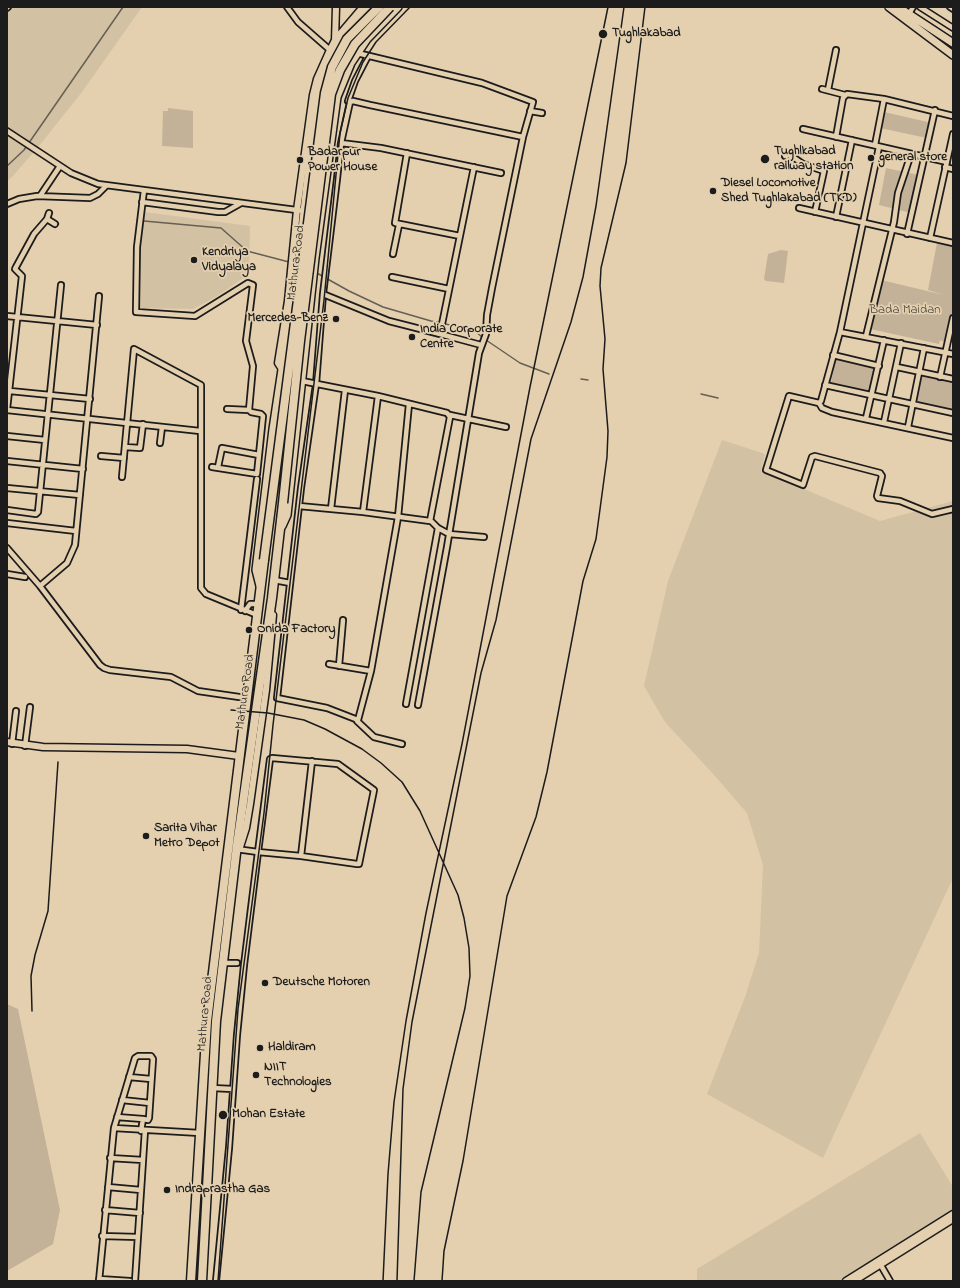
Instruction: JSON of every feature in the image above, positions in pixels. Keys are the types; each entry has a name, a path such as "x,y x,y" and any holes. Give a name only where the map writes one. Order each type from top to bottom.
{"highway":[{"name":"Mathura Road","path":"191,1281 207,1021 246,698 325,93 332,67 347,39 379,7"},
{"name":"Mathura Road","path":"202,1281 216,1021 235,861 238,849 272,598 300,341 331,94 340,70 354,44 390,7"}],"main road":[{"name":"Mathura Road","path":"260,588 256,570 295,264 301,233 301,211 306,171 316,111 323,75 333,50 370,7"},
{"name":"Mathura Road","path":"280,529 287,515 318,236 337,97 351,63 357,53 367,39 398,7"},
{"path":"889,7 953,55"},
{"path":"898,7 953,43"},
{"path":"306,171 326,176"},
{"path":"301,233 318,236"}],"street":[{"path":"287,7 298,22 333,50 335,40 336,7"},
{"path":"335,40 363,7"},
{"path":"909,14 913,7"},
{"path":"920,7 953,28"},
{"path":"836,50 825,89 845,94 884,99 935,110 953,116"},
{"path":"357,53 482,84 530,100 533,104 523,137 489,302 418,705"},
{"path":"368,56 355,81 348,101 350,102 341,143 324,283 316,384 299,506 277,698 327,708 357,721 374,737 402,744"},
{"path":"836,137 845,94"},
{"path":"819,403 840,332 864,224 884,99"},
{"path":"350,102 370,104 523,137"},
{"path":"907,234 935,110"},
{"path":"530,111 542,113"},
{"path":"803,129 925,157 946,164 953,169"},
{"path":"7,131 80,178 106,186 301,211 295,264"},
{"path":"930,238 953,134"},
{"path":"836,216 852,140"},
{"path":"341,143 407,154 501,173"},
{"path":"407,154 394,221 399,225 460,236"},
{"path":"866,336 891,231 898,193 911,154"},
{"path":"785,156 793,157 803,164 824,171 815,212"},
{"path":"40,196 60,166"},
{"path":"440,332 474,167"},
{"path":"326,176 337,179"},
{"path":"7,204 18,199 40,196 90,198 98,194 106,186"},
{"path":"144,190 137,247 136,312 195,316 248,283 253,285 246,341 253,366 249,410"},
{"path":"142,202 225,212 241,203"},
{"path":"799,208 836,216 891,231 953,243"},
{"path":"48,213 47,219 34,234 16,267 22,276 7,409 200,431"},
{"path":"47,219 55,224"},
{"path":"393,254 399,225"},
{"path":"392,277 449,289"},
{"path":"7,510 37,514 61,285"},
{"path":"323,294 389,321 483,341"},
{"path":"40,586 67,564 75,545 99,296"},
{"path":"7,316 97,325"},
{"path":"940,377 944,352 953,318"},
{"path":"840,332 953,354"},
{"path":"866,418 884,340"},
{"path":"884,422 902,343"},
{"path":"908,427 924,348"},
{"path":"122,477 134,349 201,385 201,588 206,594 257,615"},
{"path":"834,355 879,366"},
{"path":"897,367 953,379"},
{"path":"302,381 378,396 467,420 506,427"},
{"path":"825,385 953,413"},
{"path":"331,509 345,390"},
{"path":"10,391 90,399"},
{"path":"363,512 378,396"},
{"path":"953,438 825,409 819,403 789,396 768,460 766,472 804,485 812,457 815,456 880,473 882,476 877,496 878,498 900,501 932,514 953,509"},
{"path":"357,721 360,719 371,672 398,516 409,404"},
{"path":"212,467 257,474 263,416 249,410 227,409"},
{"path":"431,521 450,415"},
{"path":"125,447 140,448 142,424"},
{"path":"160,443 162,427"},
{"path":"7,436 45,440"},
{"path":"218,467 222,448 260,454"},
{"path":"101,456 124,458"},
{"path":"7,461 83,468"},
{"path":"243,610 257,478"},
{"path":"7,488 80,495"},
{"path":"299,506 363,512 431,521 438,528 449,534 484,537"},
{"path":"7,523 76,531"},
{"path":"406,704 438,528"},
{"path":"7,548 40,586 100,665 104,668 170,677 198,691 246,698"},
{"path":"7,574 25,577"},
{"path":"274,580 290,583"},
{"path":"243,610 250,604 258,604"},
{"path":"339,666 344,620"},
{"path":"329,664 371,672"},
{"path":"26,746 30,707"},
{"path":"16,710 10,743 26,746 187,749 239,756"},
{"path":"216,1281 244,964 258,852 270,759 312,761 341,765 372,788 374,792 359,864 302,856 258,852 238,849"},
{"path":"302,856 312,761"},
{"path":"223,963 237,963"},
{"path":"116,1117 149,1120 153,1058 151,1056 138,1056 135,1058 116,1117 102,1236 99,1280 130,1281"},
{"path":"129,1077 151,1079"},
{"path":"212,1088 233,1089"},
{"path":"122,1100 150,1103"},
{"path":"135,1281 143,1160 143,1119"},
{"path":"114,1128 200,1133"},
{"path":"110,1158 143,1160"},
{"path":"108,1187 141,1190"},
{"path":"105,1210 140,1213"},
{"path":"854,1281 953,1214"},
{"path":"846,1281 880,1263 953,1219"},
{"path":"102,1236 138,1237"},
{"path":"880,1263 890,1281"}],"shaded area":[{"path":"7,7 142,7 82,92 39,146 7,181"},
{"name":"Kendriya Vidyalaya","path":"145,212 250,226 249,274 216,297 193,309 139,308 140,233"},
{"path":"722,440 765,454 761,471 880,521 953,501 953,878 823,1158 707,1094 745,997 759,953 763,865 747,813 665,722 644,686 668,581"},
{"path":"920,1133 953,1187 953,1210 840,1281 697,1281 697,1269"}],"green space":[{"path":"168,108 193,111 193,148 162,146 163,111 168,111"},
{"path":"884,112 932,123 927,138 880,128"},
{"path":"886,168 919,175 911,213 879,205"},
{"name":"Bada Maidan","path":"937,243 953,246 953,309 944,342 940,340 939,344 870,329 881,280 944,295 928,290"},
{"path":"781,250 788,251 784,283 766,281 764,279 768,254"},
{"path":"836,356 877,365 870,393 831,383"},
{"path":"918,370 953,378 953,411 910,402"},
{"path":"7,1004 18,1009 60,1210 53,1244 7,1271"}],"waterway":[{"path":"7,166 24,150 123,7"},
{"path":"144,221 221,228 247,251 289,262"},
{"path":"315,272 349,291 383,307 431,321 474,330 483,338"},
{"path":"486,340 520,363 549,374"},
{"path":"581,379 588,380"},
{"path":"701,394 718,398"}],"railway":[{"path":"218,1281 238,1009 264,813 273,725 324,300 340,133 348,98 363,62 376,42 410,7"},
{"path":"383,1281 388,1174 394,1102 406,1021 426,913 462,744 530,387 608,7"},
{"path":"397,1281 403,1089 412,1022 481,673 496,620 531,439 571,322 583,277 596,206 624,7"},
{"path":"442,1281 444,1251 463,1161 507,896 536,817 547,772 583,581 596,539 607,457 608,431 603,369 605,339 600,286 601,268 626,163 645,7"},
{"path":"231,710 268,713 304,720 325,729 362,749 381,763 402,782 420,811 458,895 464,918 469,948 470,976 465,1008 421,1192 414,1281"},
{"path":"32,1011 31,976 35,955 48,911 58,762"}],"place":[{"name":"Tughlakabad","path":"603,34"},
{"name":"general store","path":"871,158"},
{"name":"Tughlkabad railway station","path":"765,159"},
{"name":"Badarpur Power House","path":"300,160"},
{"name":"Diesel Locomotive Shed Tughlakabad (TKD)","path":"713,191"},
{"name":"Kendriya Vidyalaya","path":"194,260"},
{"name":"Mercedes-Benz","path":"336,319"},
{"name":"India Corporate Centre","path":"412,337"},
{"name":"Onida Factory","path":"249,630"},
{"name":"Sarita Vihar Metro Depot","path":"146,836"},
{"name":"Deutsche Motoren","path":"265,983"},
{"name":"Haldiram","path":"260,1048"},
{"name":"NIIT Technologies","path":"256,1075"},
{"name":"Mohan Estate","path":"223,1115"},
{"name":"Indraprastha Gas","path":"167,1190"}]}
